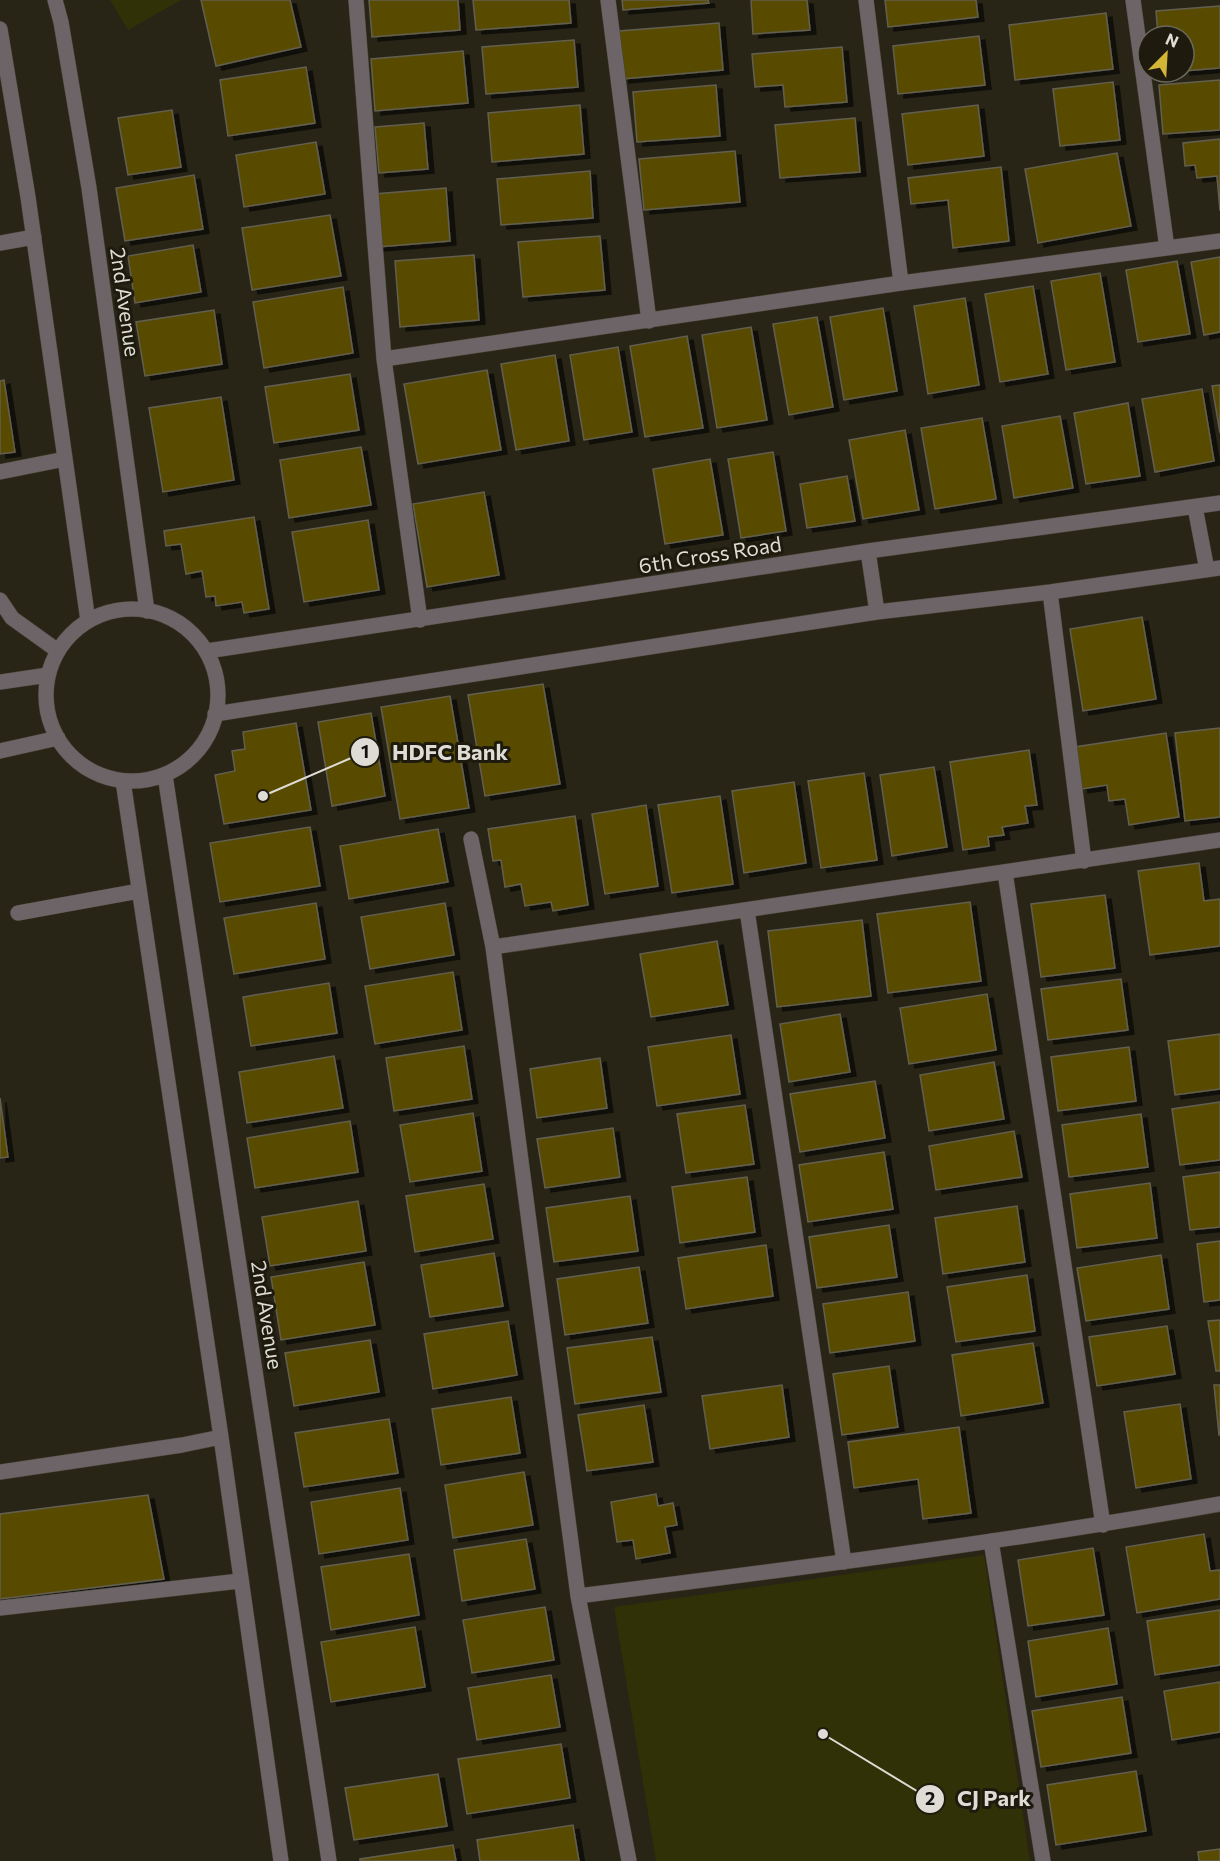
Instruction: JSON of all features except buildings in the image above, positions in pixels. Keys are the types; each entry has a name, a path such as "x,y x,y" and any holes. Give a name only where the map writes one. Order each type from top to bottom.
{"street":[{"name":"2nd Avenue","path":"55,0 61,22 89,188 147,610"},
{"path":"356,0 384,359 420,620"},
{"path":"608,0 649,321"},
{"path":"866,0 901,283"},
{"path":"1133,0 1167,248"},
{"path":"0,29 34,237 88,621"},
{"path":"0,243 34,237"},
{"path":"384,359 901,283 1220,241"},
{"path":"0,472 65,459"},
{"name":"6th Cross Road","path":"207,651 868,551 1220,503"},
{"path":"215,714 877,612 1050,592 1213,569 1195,507"},
{"path":"868,551 877,612"},
{"path":"1050,592 1084,861"},
{"path":"0,600 12,618 58,651"},
{"path":"122,609 147,610 176,622 199,641 213,659 219,698 212,729 195,755 171,772 143,781 123,781 89,771 65,752 51,726 45,690 52,660 68,636 88,621 122,609"},
{"path":"0,682 48,675"},
{"path":"0,751 58,738"},
{"name":"2nd Avenue","path":"165,775 329,1861"},
{"path":"123,781 221,1437 281,1861"},
{"path":"471,839 493,946 578,1596 629,1861"},
{"path":"493,946 1220,840"},
{"path":"1005,872 1103,1525"},
{"path":"18,912 139,891"},
{"path":"747,910 844,1562"},
{"path":"0,1473 221,1437"},
{"path":"578,1596 844,1562 1103,1525 1220,1504"},
{"path":"991,1541 1043,1861"},
{"path":"0,1608 240,1581"}],"shaded area":[{"path":"110,0 181,0 128,30"},
{"path":"984,1555 1030,1861 656,1861 614,1607"}],"place":[{"name":"HDFC Bank","path":"263,796"},
{"name":"CJ Park","path":"823,1734"}]}
